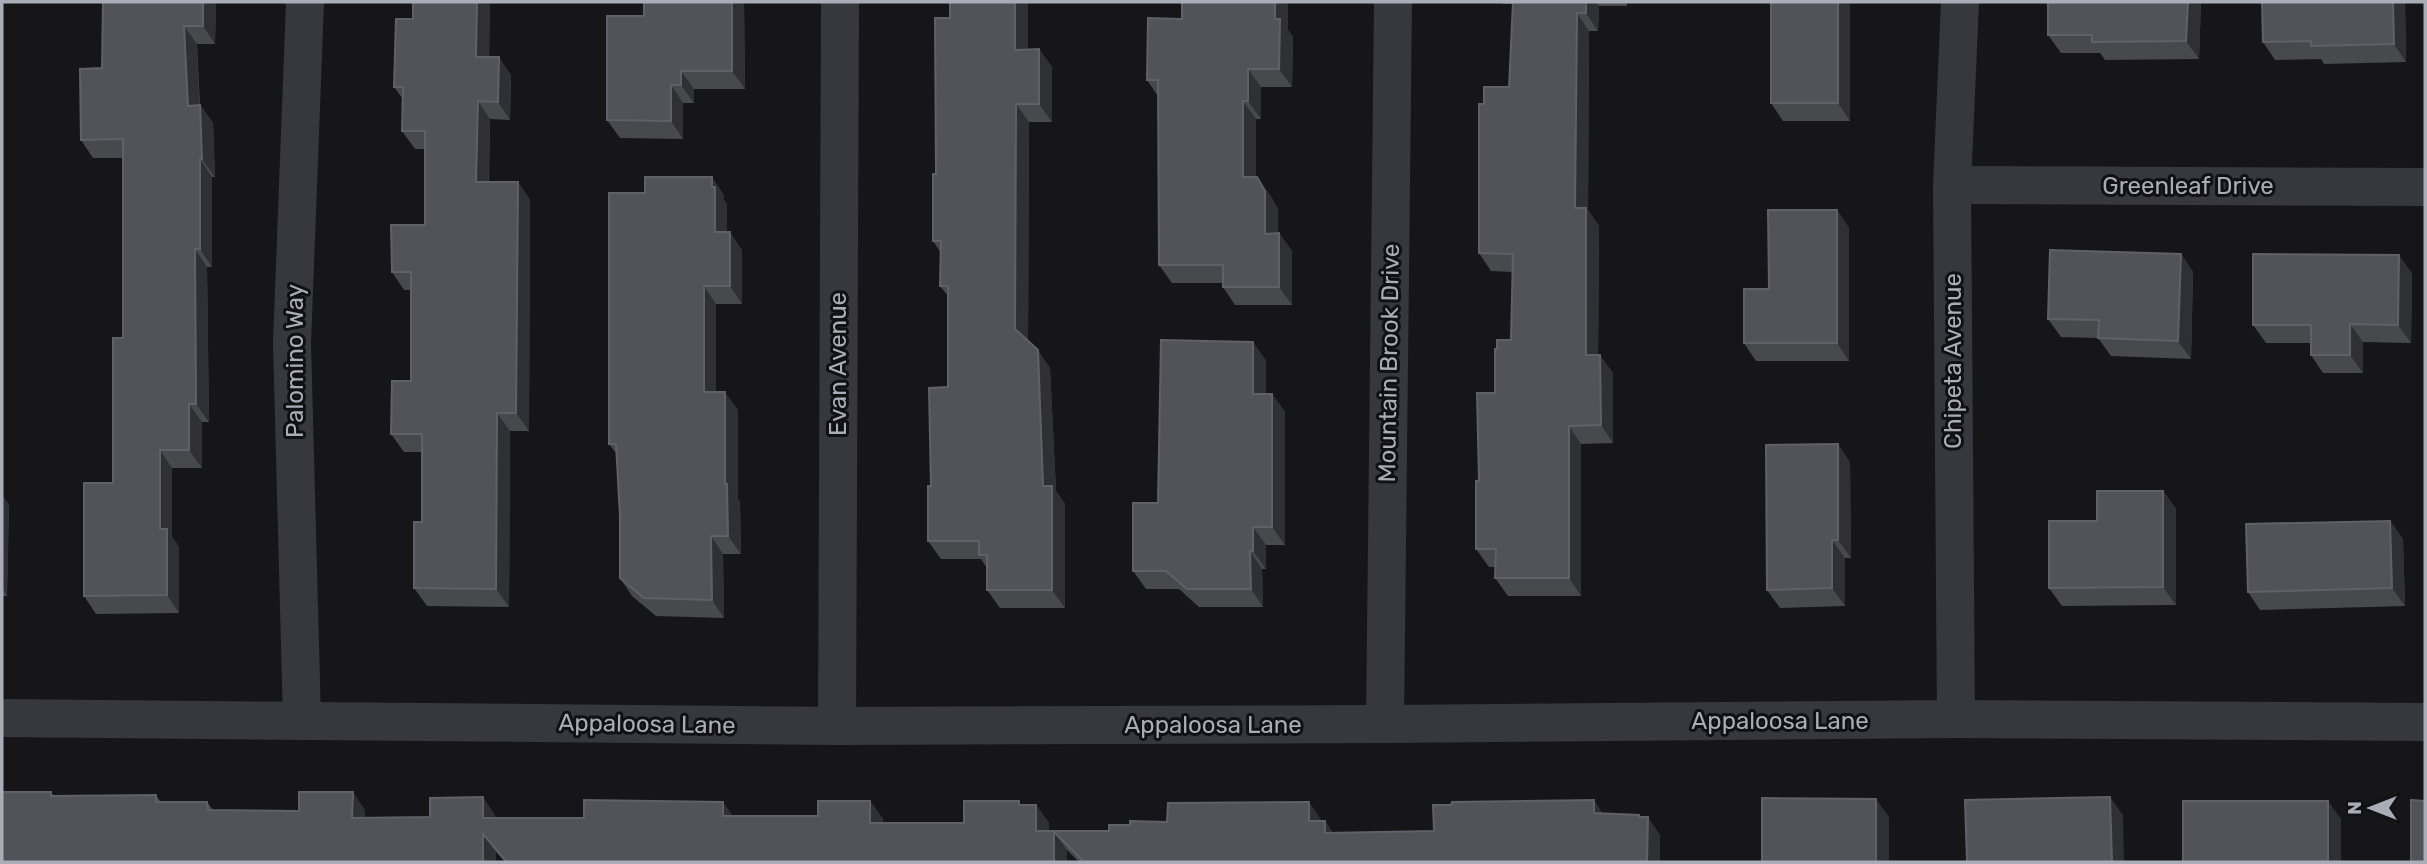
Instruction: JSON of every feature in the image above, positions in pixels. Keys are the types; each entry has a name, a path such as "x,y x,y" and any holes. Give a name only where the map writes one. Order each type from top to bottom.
{"street":[{"name":"Palomino Way","path":"302,720 292,343 306,2"},
{"name":"Evan Avenue","path":"837,726 840,2"},
{"name":"Mountain Brook Drive","path":"1385,724 1392,2"},
{"name":"Chipeta Avenue","path":"1955,719 1952,185 1960,2"},
{"name":"Greenleaf Drive","path":"1952,185 2425,187"},
{"name":"Appaloosa Lane","path":"2,719 837,726 1955,719 2425,722"}],"building":[{"path":"103,2 203,2 203,26 184,26 188,106 200,105 202,159 200,249 195,249 196,404 189,404 189,450 160,450 160,529 167,529 167,595 84,596 84,483 113,483 113,338 123,338 123,139 81,140 80,69 102,68"},
{"path":"413,2 477,2 476,57 499,57 498,102 478,101 476,182 518,182 516,413 497,413 496,589 414,588 414,522 422,522 422,434 391,434 392,381 411,381 411,272 392,272 391,225 425,225 425,131 402,131 403,87 394,87 396,19 413,19"},
{"path":"644,2 732,2 732,71 681,71 681,85 671,85 671,121 607,120 607,16 644,16"},
{"path":"950,2 1015,2 1015,50 1039,49 1039,104 1016,104 1015,329 1038,350 1043,486 1052,486 1052,590 987,590 987,555 979,555 979,541 928,541 928,486 931,486 929,388 948,387 948,286 940,286 941,241 933,241 933,174 936,174 935,18 950,18"},
{"path":"1182,2 1275,2 1275,19 1280,19 1279,69 1248,69 1248,101 1243,101 1243,177 1257,177 1265,191 1265,234 1279,233 1279,287 1223,287 1223,265 1159,265 1158,80 1147,80 1148,18 1182,19"},
{"path":"1513,2 1586,2 1586,13 1577,13 1575,208 1586,208 1586,355 1600,355 1601,425 1569,426 1569,578 1495,578 1496,549 1476,549 1476,481 1479,481 1477,393 1495,393 1497,340 1511,340 1513,254 1479,253 1479,104 1484,104 1484,87 1509,87"},
{"path":"1771,2 1838,2 1838,103 1771,103"},
{"path":"2048,2 2188,2 2186,41 2092,42 2092,35 2048,35"},
{"path":"2262,2 2393,2 2394,44 2311,46 2311,41 2263,42"},
{"path":"645,177 712,177 712,187 715,187 715,232 730,232 730,286 704,286 704,392 725,392 728,536 711,536 712,600 644,598 620,578 616,444 609,444 609,193 645,193"},
{"path":"1768,210 1837,210 1837,343 1744,343 1744,289 1769,289"},
{"path":"2050,250 2181,254 2178,341 2098,338 2099,320 2048,319"},
{"path":"2253,254 2399,255 2398,325 2350,324 2350,355 2311,355 2311,325 2253,325"},
{"path":"1161,340 1253,342 1253,394 1272,394 1272,527 1253,527 1253,551 1250,551 1251,589 1187,589 1166,571 1133,571 1133,503 1158,503"},
{"path":"1838,444 1838,540 1832,540 1832,588 1767,590 1766,445"},
{"path":"2097,491 2163,491 2163,587 2049,588 2049,521 2097,521"},
{"path":"2390,521 2392,588 2248,592 2246,524"},
{"path":"2,792 51,792 51,796 156,795 156,802 207,802 208,810 299,811 299,792 353,792 352,818 430,817 430,798 483,797 483,818 584,818 584,800 723,802 723,816 818,816 818,801 870,801 870,823 964,823 964,801 1019,801 1019,805 1036,805 1036,831 1109,831 1109,825 1130,825 1130,821 1167,822 1168,803 1309,802 1309,821 1325,821 1325,833 1434,831 1433,805 1451,805 1452,802 1594,800 1594,813 1648,817 1647,862 1084,862 1054,832 1054,862 507,862 483,834 483,862 2,862"},
{"path":"2110,797 2112,862 1967,862 1965,800"},
{"path":"1762,798 1876,799 1876,862 1762,862"},
{"path":"2411,800 2425,801 2425,862 2411,862"},
{"path":"2183,801 2328,801 2328,862 2183,862"}]}
